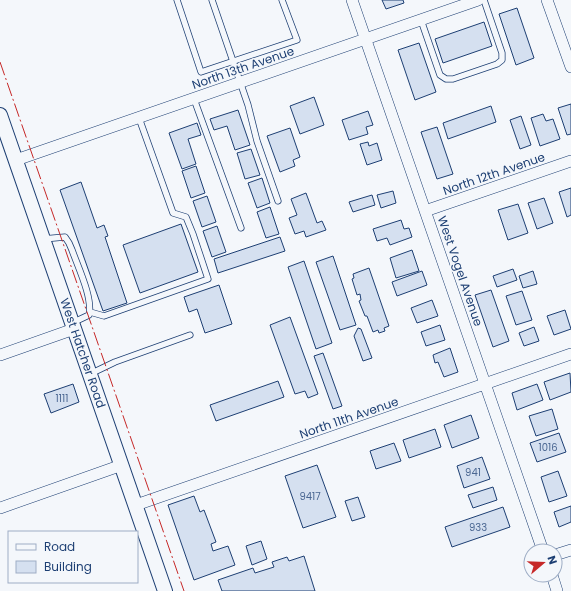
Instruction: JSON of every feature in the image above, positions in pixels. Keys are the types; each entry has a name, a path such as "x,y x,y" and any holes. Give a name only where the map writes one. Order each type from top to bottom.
{"street":[{"name":"West Vogel Avenue","path":"352,0 540,543"},
{"name":"North 13th Avenue","path":"16,160 478,0"},
{"path":"547,0 571,67"},
{"name":"West Hatcher Road","path":"1,120 166,591"},
{"name":"North 12th Avenue","path":"425,211 571,161"},
{"path":"0,355 73,326"},
{"name":"North 11th Avenue","path":"136,505 571,354"},
{"path":"0,508 122,465"}],"lane":[{"path":"177,0 201,72 297,40 282,0"},
{"path":"212,0 248,105 257,141 278,201"},
{"path":"421,20 440,75 446,79 453,79 497,64 502,60 502,53 484,0"},
{"path":"194,98 241,228"},
{"path":"90,312 104,316 208,279 194,234 186,217 173,213 139,118"},
{"path":"43,240 65,237 69,242 90,300 89,315 73,326"},
{"path":"90,374 115,362 190,335"}],"building":[{"path":"382,0 403,0 404,3 386,9"},
{"path":"517,8 534,58 516,65 499,14"},
{"path":"484,22 492,46 443,63 435,39"},
{"path":"419,43 436,92 415,100 398,50"},
{"path":"314,97 324,125 300,134 290,106"},
{"path":"571,104 571,134 567,135 558,108"},
{"path":"491,106 496,122 448,139 443,123"},
{"path":"238,110 250,145 235,150 227,126 214,130 210,119"},
{"path":"368,111 373,125 366,127 368,134 349,140 342,120"},
{"path":"543,114 546,121 553,119 560,139 540,146 531,118"},
{"path":"521,116 531,145 520,149 510,120"},
{"path":"197,123 201,135 188,139 196,164 182,169 169,133"},
{"path":"437,127 453,174 437,179 421,132"},
{"path":"290,128 300,157 293,160 295,166 280,172 267,136"},
{"path":"368,142 369,146 377,143 382,160 367,165 360,144"},
{"path":"251,149 260,175 245,179 237,153"},
{"path":"196,166 205,193 191,198 182,171"},
{"path":"262,178 270,203 257,208 248,183"},
{"path":"81,182 97,228 104,225 108,236 105,237 127,303 103,311 60,190"},
{"path":"571,188 571,215 567,217 559,192"},
{"path":"393,191 396,203 381,208 377,195"},
{"path":"306,193 317,223 322,221 326,230 306,237 304,231 295,234 289,218 297,215 291,199"},
{"path":"372,195 375,205 353,212 349,202"},
{"path":"207,196 216,222 202,227 193,201"},
{"path":"544,198 553,223 537,229 528,203"},
{"path":"518,204 528,233 508,240 498,210"},
{"path":"270,207 279,234 266,238 257,212"},
{"path":"401,220 404,229 409,228 412,237 390,245 387,238 377,241 373,229"},
{"path":"181,224 198,272 140,293 123,245"},
{"path":"217,226 226,252 212,257 203,231"},
{"path":"280,237 285,251 218,273 214,259"},
{"path":"412,250 419,271 396,278 390,258"},
{"path":"333,256 356,325 340,330 316,262"},
{"path":"304,261 332,343 316,349 288,267"},
{"path":"369,268 389,326 384,328 385,331 379,333 378,330 373,332 367,316 365,316 359,301 361,300 360,294 357,295 352,279 354,278 353,274"},
{"path":"513,269 517,280 497,287 493,276"},
{"path":"422,271 427,285 397,296 392,282"},
{"path":"533,271 537,284 523,288 519,276"},
{"path":"219,285 232,324 205,333 197,309 189,312 184,297"},
{"path":"491,290 509,341 493,347 475,295"},
{"path":"522,291 532,320 516,325 506,296"},
{"path":"432,300 438,316 417,323 411,308"},
{"path":"565,310 571,329 554,335 547,316"},
{"path":"290,317 318,394 308,398 305,391 295,394 270,325"},
{"path":"440,325 445,340 426,346 421,332"},
{"path":"534,327 539,341 524,346 519,333"},
{"path":"358,328 361,329 372,358 363,361 354,336"},
{"path":"450,348 458,372 444,377 438,362 435,363 433,355"},
{"path":"323,353 342,406 333,409 314,356"},
{"path":"570,373 571,392 550,400 544,382"},
{"path":"278,381 284,397 216,421 210,405"},
{"path":"73,384 79,402 51,413 44,394"},
{"path":"537,384 543,400 517,410 512,393"},
{"path":"552,409 558,429 536,436 529,416"},
{"path":"471,415 479,438 452,448 444,425"},
{"path":"435,429 441,447 409,458 403,440"},
{"path":"559,433 566,452 537,462 530,443"},
{"path":"394,443 401,461 376,469 370,451"},
{"path":"482,457 490,479 464,488 457,466"},
{"path":"317,465 336,517 303,528 285,476"},
{"path":"558,471 567,496 549,502 541,477"},
{"path":"493,487 497,500 473,508 468,495"},
{"path":"194,496 200,512 204,510 216,542 211,544 213,551 228,546 235,565 194,580 168,505"},
{"path":"358,497 365,517 352,521 345,501"},
{"path":"571,506 571,522 559,527 554,512"},
{"path":"503,507 510,527 452,547 445,527"},
{"path":"261,541 267,559 252,565 246,546"},
{"path":"304,556 315,591 222,591 218,580 253,568 255,573 274,567 272,562 287,557 289,561"}],"power":[{"path":"0,62 184,591"}]}
